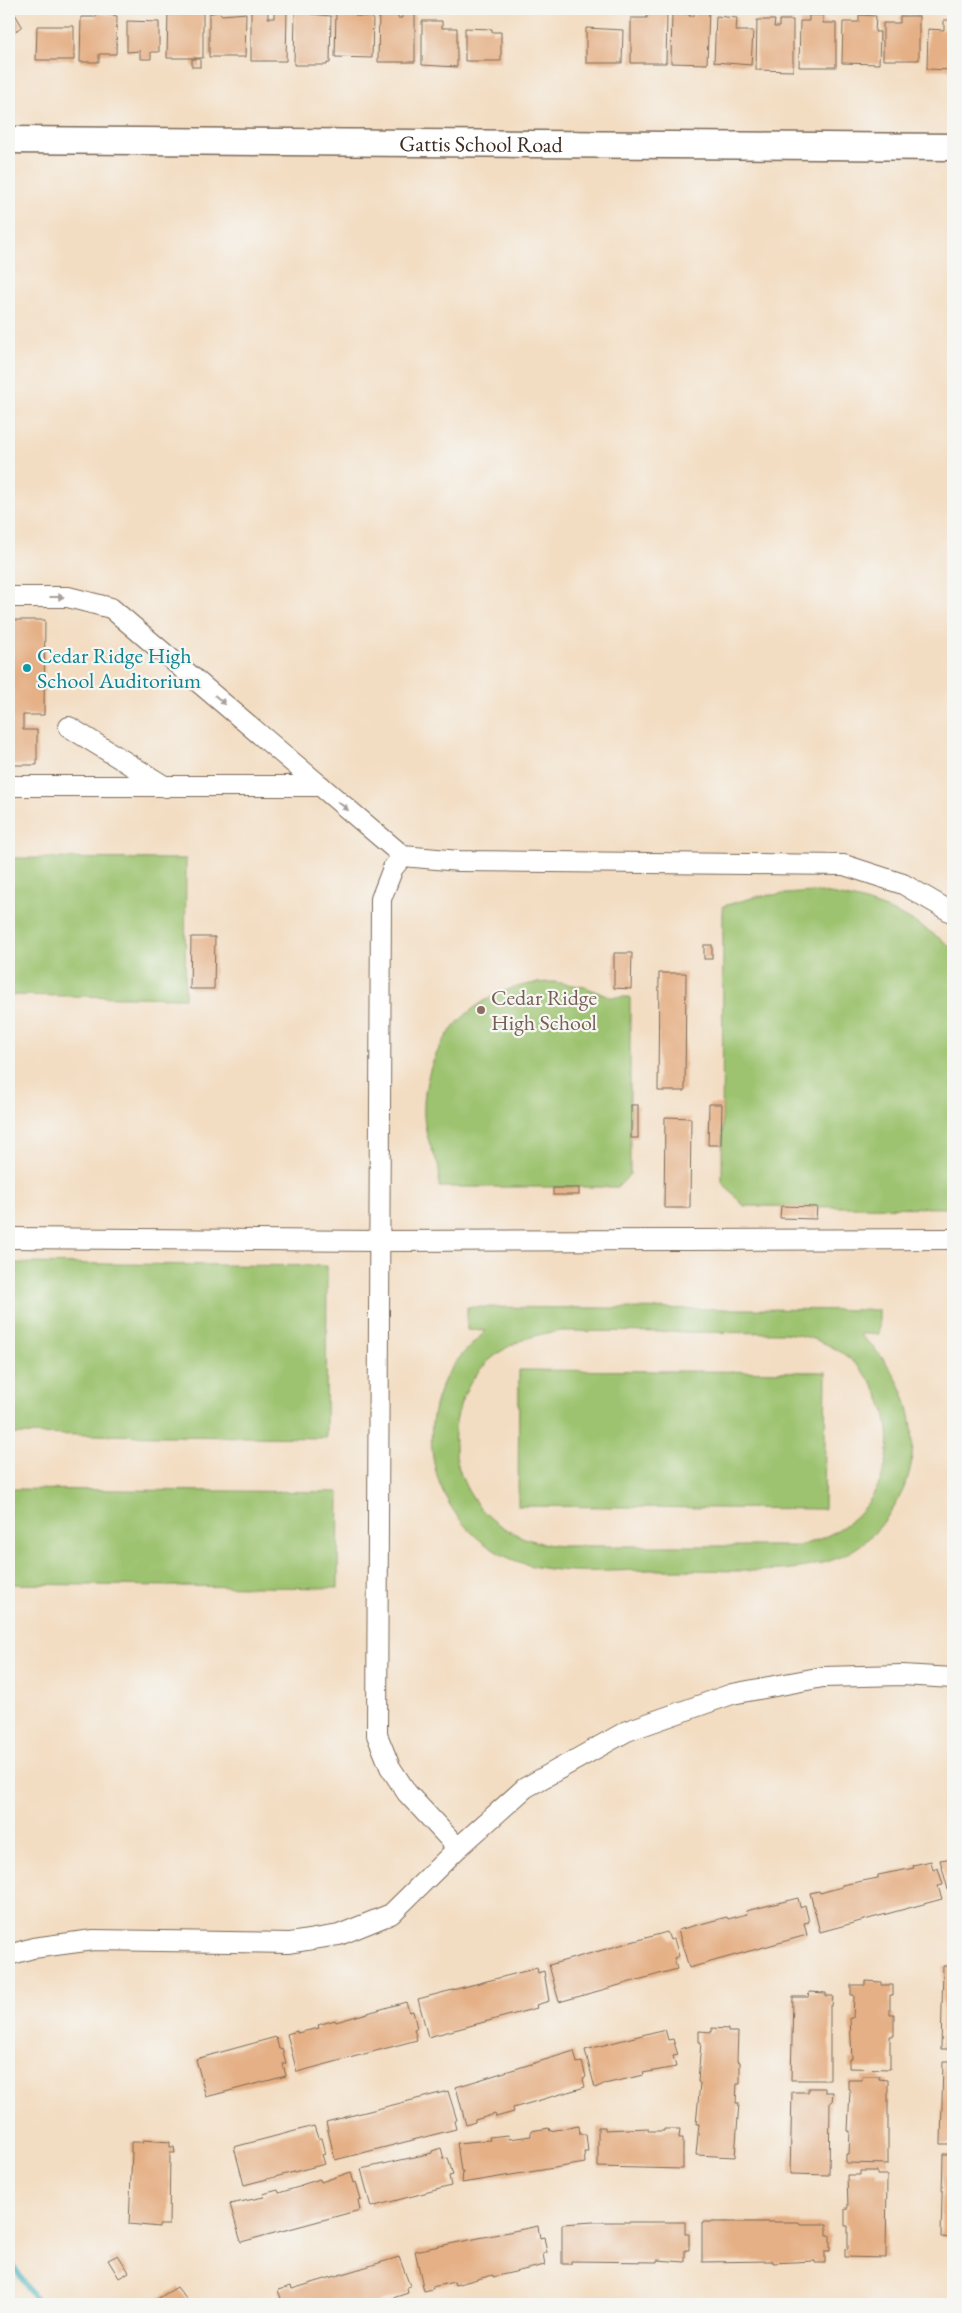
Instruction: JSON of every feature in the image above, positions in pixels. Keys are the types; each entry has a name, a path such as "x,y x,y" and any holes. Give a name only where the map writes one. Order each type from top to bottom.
{"main road":[{"name":"Gattis School Road","path":"9,140 953,147"}],"lane":[{"path":"9,596 68,597 111,608 403,856 459,861 844,865 903,884 953,913"},
{"path":"69,727 166,787"},
{"path":"9,786 321,786"},
{"path":"403,856 393,868 381,899 377,1735 390,1767 407,1793 458,1848"},
{"path":"9,1238 380,1241 953,1240"},
{"path":"9,1955 33,1948 93,1940 289,1944 339,1935 391,1914 458,1848 525,1788 628,1731 732,1694 823,1677 902,1675 953,1678"}],"green space":[{"path":"9,858 186,859 185,998 9,995"},
{"path":"813,892 851,898 888,910 922,926 953,949 953,1208 744,1206 722,1182 723,906 759,896"},
{"path":"554,982 585,987 610,997 630,997 630,1174 618,1187 439,1187 439,1166 427,1135 424,1116 426,1088 432,1063 444,1040 460,1021 479,1004 502,992 527,985"},
{"path":"9,1263 327,1266 326,1438 9,1434"},
{"path":"467,1307 879,1310 879,1334 859,1334 884,1360 902,1389 911,1422 913,1439 911,1465 907,1479 899,1499 877,1531 860,1545 842,1556 802,1568 758,1571 567,1571 519,1562 493,1549 471,1532 454,1511 441,1486 433,1460 431,1432 435,1404 446,1377 459,1358 486,1331 467,1330","holes":["563,1331 783,1333 827,1344 859,1367 880,1398 888,1433 885,1469 868,1502 839,1529 797,1546 561,1546 514,1533 481,1508 461,1475 455,1438 462,1400 482,1367 516,1343"]},
{"path":"519,1370 826,1372 824,1509 518,1506"},
{"path":"9,1489 339,1492 338,1588 9,1584"}],"building":[{"path":"9,9 15,14 22,26 9,37"},
{"path":"168,9 203,11 203,58 167,58"},
{"path":"694,9 709,9 707,64 671,63 672,11 689,11 689,16 694,16"},
{"path":"218,11 222,15 246,13 245,57 209,57 209,14"},
{"path":"251,11 268,11 268,18 274,18 274,11 287,11 286,61 251,61"},
{"path":"295,11 310,11 310,14 331,16 330,63 327,63 327,65 294,65"},
{"path":"336,11 355,12 356,16 373,17 372,58 335,57"},
{"path":"379,11 398,11 398,18 402,18 402,12 415,12 415,62 378,62"},
{"path":"96,13 117,16 116,54 99,54 99,62 80,62 81,17 96,17"},
{"path":"647,13 667,14 666,63 631,63 631,18 647,18"},
{"path":"809,15 823,15 823,23 836,23 836,67 799,67 800,21 809,21"},
{"path":"859,15 876,16 875,32 880,32 879,64 842,63 843,22 859,22"},
{"path":"716,16 737,18 736,31 753,31 751,65 714,62"},
{"path":"900,16 919,16 919,60 883,60 883,23 900,23"},
{"path":"757,20 775,20 774,27 779,27 779,20 793,20 793,71 756,70"},
{"path":"944,20 953,20 953,70 927,69 928,29 944,30"},
{"path":"127,21 159,22 159,52 151,52 151,59 140,59 140,51 127,52"},
{"path":"422,21 442,21 442,28 457,28 457,67 422,65"},
{"path":"37,26 74,26 74,60 36,60"},
{"path":"465,28 492,29 492,32 501,32 501,61 465,61"},
{"path":"586,28 623,30 622,63 586,63"},
{"path":"192,59 200,59 200,67 192,67"},
{"name":"Cedar Ridge High School Auditorium","path":"9,620 45,620 44,715 23,715 23,730 37,730 37,765 9,765"},
{"path":"191,937 215,937 214,989 190,989"},
{"path":"704,945 712,945 712,959 704,959"},
{"path":"614,953 632,953 631,989 614,988"},
{"path":"659,973 686,973 685,1091 658,1091"},
{"path":"709,1104 722,1104 721,1145 708,1145"},
{"path":"631,1105 638,1105 638,1138 631,1138"},
{"path":"665,1117 691,1118 690,1208 664,1208"},
{"path":"553,1188 579,1188 579,1195 553,1195"},
{"path":"781,1206 817,1207 816,1219 780,1218"},
{"path":"953,1858 953,1896 950,1897 940,1860"},
{"path":"931,1861 933,1870 938,1868 943,1885 938,1886 942,1899 820,1932 810,1893 819,1891 820,1893 842,1887 842,1885 878,1878 878,1875 914,1868 913,1865"},
{"path":"798,1898 800,1907 805,1905 809,1922 804,1923 807,1935 689,1968 678,1930 727,1917 728,1919 747,1914 746,1911"},
{"path":"667,1932 670,1940 674,1939 679,1956 674,1958 677,1969 559,2002 549,1965"},
{"path":"943,1966 953,1966 953,2049 941,2049"},
{"path":"537,1968 538,1973 544,1971 549,2001 536,2005 537,2008 428,2037 418,1999"},
{"path":"865,1981 881,1982 881,1985 893,1985 893,1995 890,1995 890,2014 894,2014 894,2036 890,2036 890,2069 849,2068 849,2059 852,2059 850,2018 853,2018 854,1995 851,1995 851,1985 865,1985"},
{"path":"809,1992 826,1993 826,1996 833,1996 832,2006 830,2006 830,2080 791,2080 793,1997 808,1997"},
{"path":"406,2002 409,2012 413,2011 417,2028 414,2029 417,2040 297,2072 287,2034 319,2028 318,2025 335,2020 336,2022"},
{"path":"712,2028 728,2029 728,2032 738,2032 737,2061 740,2062 740,2084 737,2084 736,2103 739,2103 735,2157 696,2155 699,2124 696,2124 701,2042 699,2042 699,2031 712,2032"},
{"path":"665,2029 668,2040 673,2039 678,2055 673,2056 676,2067 643,2073 644,2075 604,2084 595,2088 585,2050"},
{"path":"276,2037 279,2049 282,2048 286,2063 283,2064 286,2076 206,2097 196,2059"},
{"path":"574,2051 577,2063 582,2062 586,2077 583,2079 585,2087 513,2108 514,2112 496,2117 495,2114 466,2125 456,2087"},
{"path":"943,2061 953,2061 953,2144 941,2144"},
{"path":"862,2076 879,2076 879,2079 888,2080 888,2164 846,2163 846,2154 849,2154 850,2131 848,2131 850,2090 848,2089 848,2080 862,2080"},
{"path":"808,2088 825,2088 825,2092 833,2092 832,2102 830,2102 829,2175 790,2174 792,2092 808,2092"},
{"path":"448,2091 457,2120 454,2121 456,2129 335,2160 326,2122"},
{"path":"314,2126 318,2138 321,2138 325,2154 322,2155 325,2164 244,2185 234,2147"},
{"path":"579,2126 580,2134 586,2134 588,2152 584,2152 585,2163 462,2183 463,2171 461,2171 457,2143 490,2140 489,2137 508,2135 509,2139 531,2136 531,2131 549,2128 550,2131"},
{"path":"598,2127 605,2127 605,2130 648,2128 648,2131 664,2131 664,2129 680,2129 679,2138 683,2138 683,2169 598,2167"},
{"path":"143,2140 170,2142 170,2147 174,2147 175,2153 170,2153 169,2225 159,2225 159,2227 129,2224 131,2142 143,2142"},
{"path":"441,2148 444,2159 448,2158 453,2175 449,2176 451,2186 371,2207 361,2169 432,2153 432,2151"},
{"path":"943,2154 953,2154 953,2238 941,2237"},
{"path":"860,2171 877,2171 877,2175 887,2175 886,2258 845,2257 845,2249 848,2249 848,2226 845,2226 845,2208 848,2208 847,2175 860,2175"},
{"path":"351,2172 361,2199 358,2200 360,2210 241,2242 230,2204 264,2197 263,2194 278,2190 279,2193 320,2179 321,2182"},
{"path":"685,2222 685,2234 689,2234 689,2250 685,2250 685,2262 657,2260 657,2262 571,2261 571,2264 562,2264 562,2224"},
{"path":"702,2222 799,2222 800,2224 827,2224 827,2235 830,2235 830,2251 825,2251 825,2263 815,2263 815,2261 773,2263 773,2261 702,2262"},
{"path":"538,2226 540,2238 544,2237 547,2253 543,2254 545,2265 493,2277 493,2275 455,2285 454,2282 432,2287 433,2289 424,2291 415,2251"},
{"path":"118,2255 129,2272 119,2278 108,2260"},
{"path":"399,2257 410,2286 407,2287 408,2293 375,2304 283,2304 278,2290 291,2286 292,2289"},
{"path":"177,2287 190,2304 149,2304"}],"waterway":[{"path":"9,2259 38,2304"}],"place":[{"name":"Cedar Ridge High School Auditorium","path":"27,668"},
{"name":"Cedar Ridge High School","path":"481,1010"}]}
